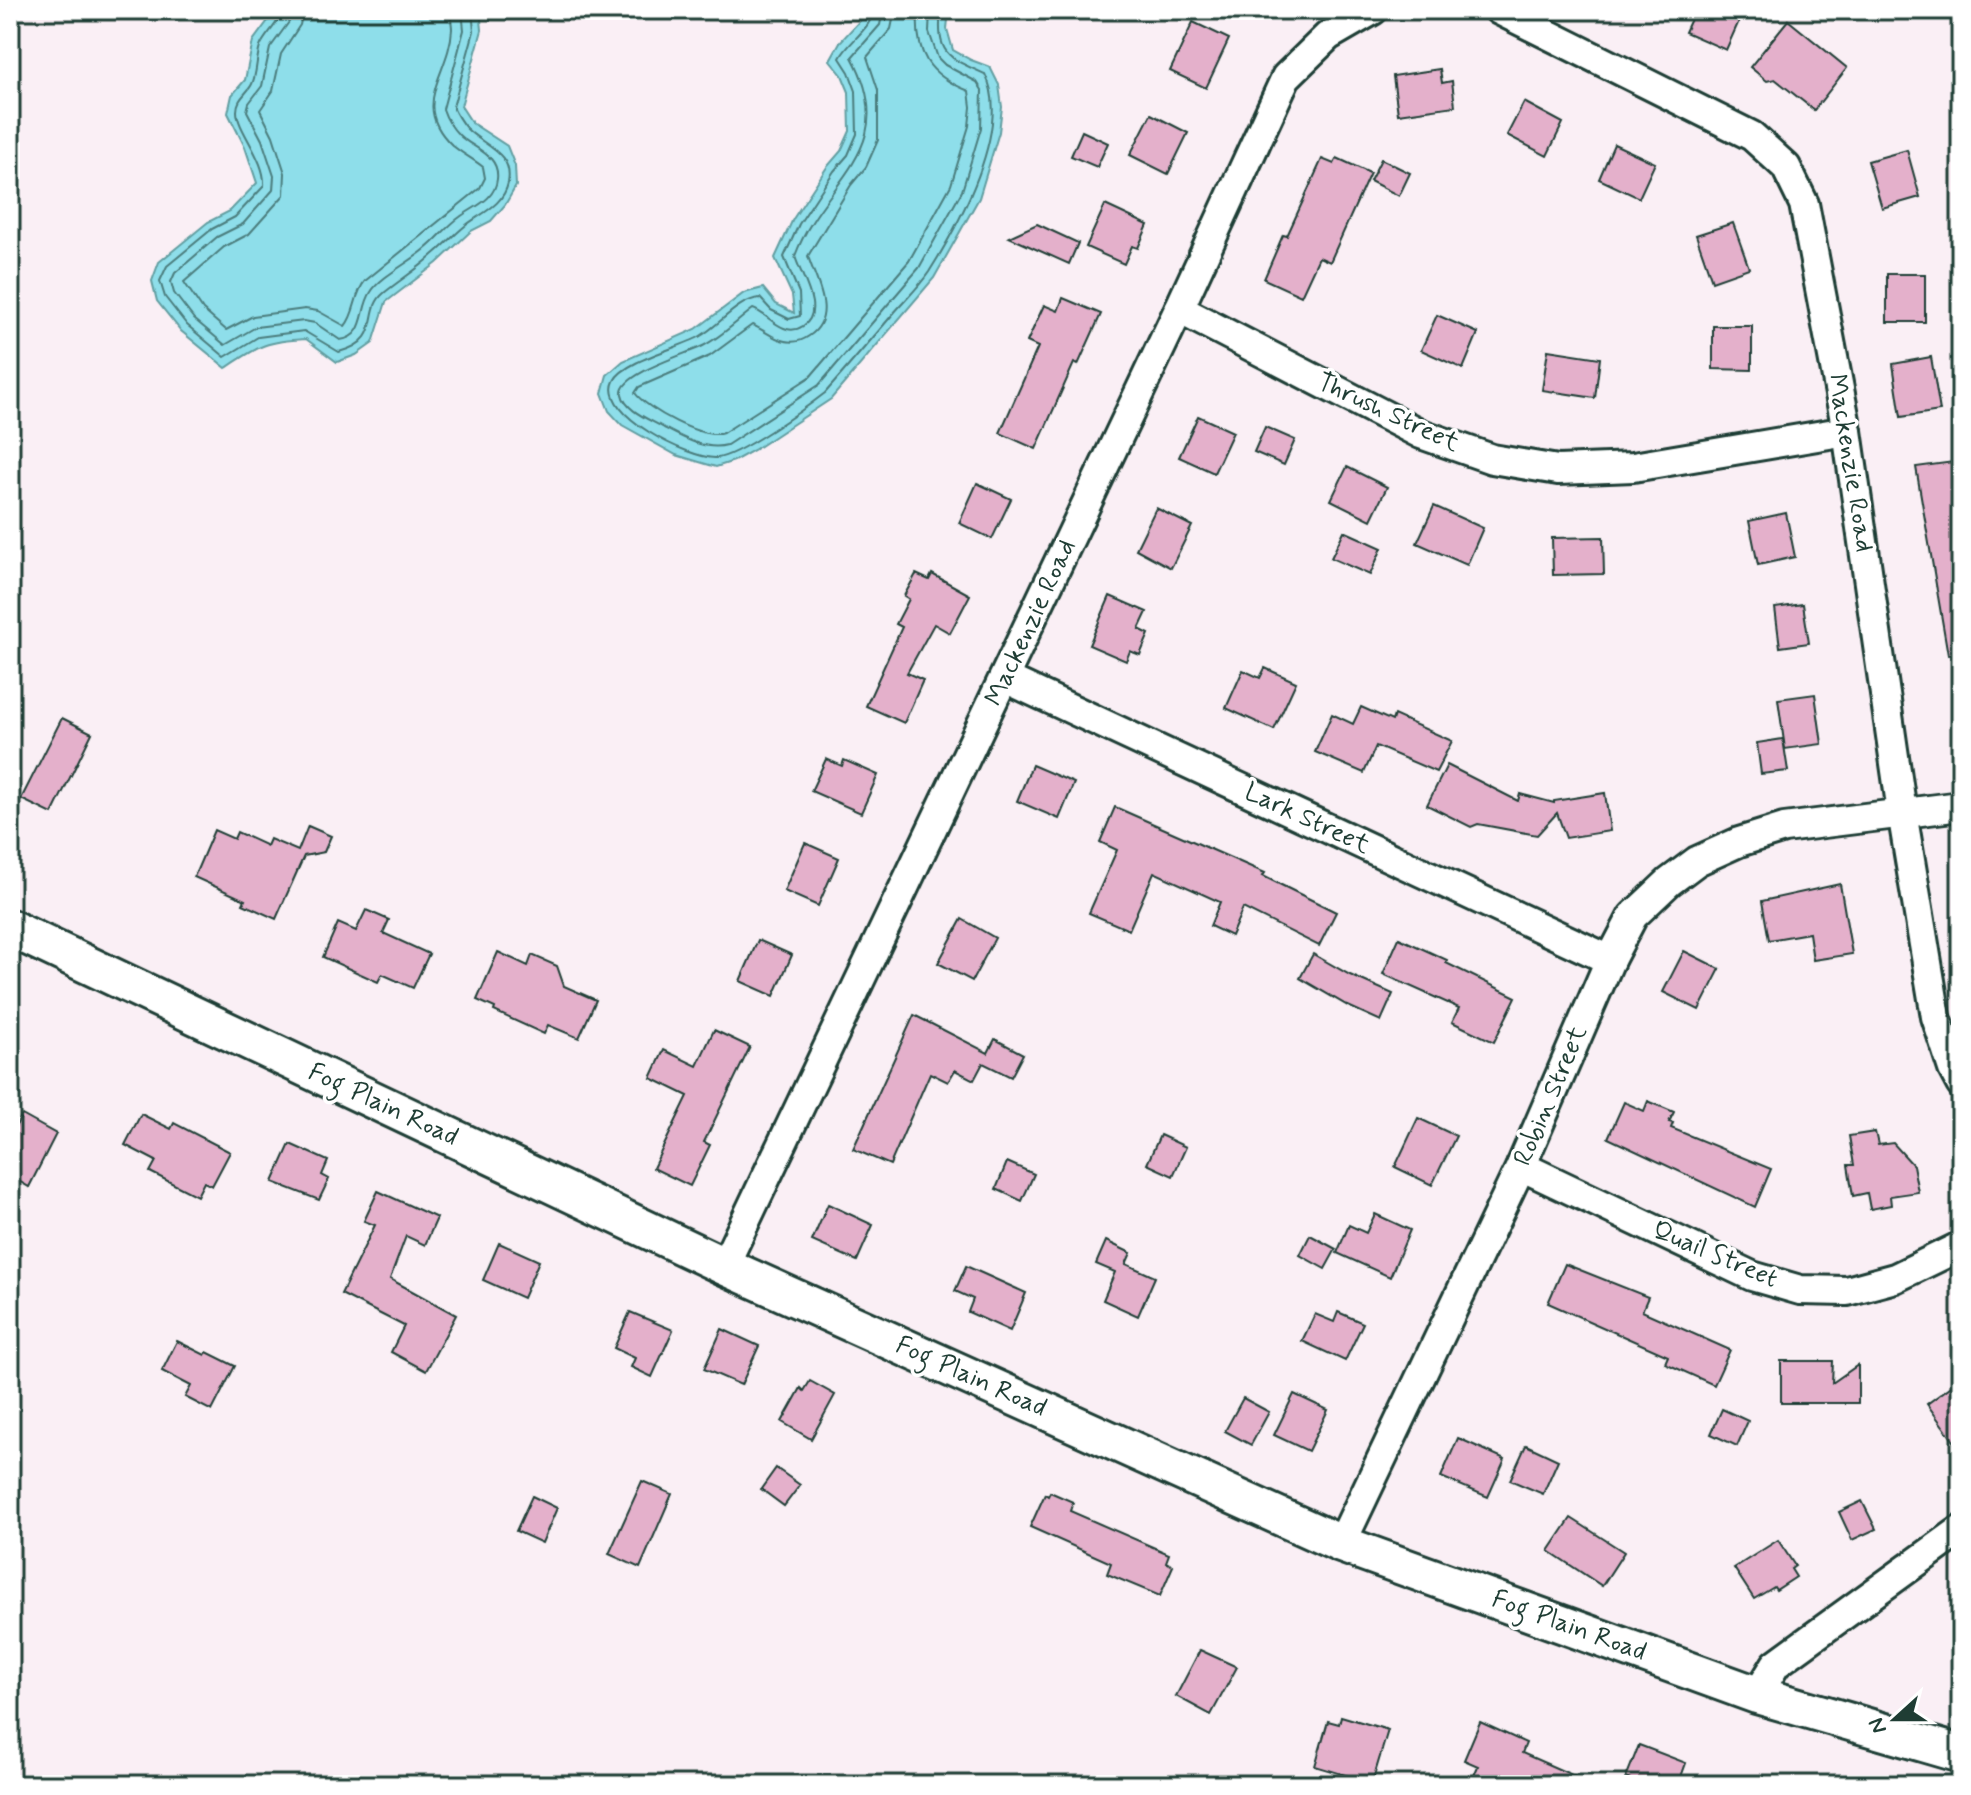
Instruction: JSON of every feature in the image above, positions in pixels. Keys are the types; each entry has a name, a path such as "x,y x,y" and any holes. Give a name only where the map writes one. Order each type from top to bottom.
{"street":[{"name":"Mackenzie Road","path":"724,1266 1005,678 1286,77 1328,36 1373,10"},
{"name":"Mackenzie Road","path":"1499,10 1752,136 1786,167 1804,204 1847,431 1902,812 1936,1017 1961,1084"},
{"name":"Thrush Street","path":"1179,309 1421,434 1492,459 1558,470 1633,467 1847,431"},
{"name":"Lark Street","path":"1005,678 1610,960"},
{"name":"Robin Street","path":"1341,1544 1521,1166 1610,960 1633,916 1697,861 1739,842 1784,828 1961,806"},
{"name":"Fog Plain Road","path":"10,928 724,1266 1341,1544 1757,1695 1961,1754"},
{"name":"Quail Street","path":"1521,1166 1752,1276 1800,1290 1847,1291 1895,1278 1961,1246"},
{"path":"1757,1695 1776,1664 1961,1530"}],"water":[{"path":"276,10 480,10 482,30 461,106 472,123 507,146 515,166 516,186 491,221 471,231 437,263 386,302 373,343 356,355 337,362 306,339 292,340 263,346 226,368 181,331 157,301 152,281 159,262 208,222 230,211 257,183 245,147 228,113 232,95 245,80 253,41"},
{"path":"863,10 949,10 947,29 953,50 990,67 999,85 1002,107 999,132 979,198 934,278 831,399 734,461 716,467 676,455 622,425 609,411 602,393 607,375 623,361 696,329 744,293 763,288 776,304 794,313 792,295 775,258 793,219 841,151 850,131 849,92 842,75 830,60 840,42 866,14"}],"building":[{"path":"1695,10 1744,10 1726,50 1685,32"},
{"path":"1788,20 1847,68 1814,110 1775,79 1767,81 1750,67"},
{"path":"1193,22 1229,39 1206,88 1170,71"},
{"path":"1440,69 1442,83 1452,81 1455,106 1398,114 1393,76"},
{"path":"1524,102 1563,123 1547,156 1507,135"},
{"path":"1151,114 1188,133 1168,174 1130,155"},
{"path":"1082,131 1108,143 1097,167 1071,156"},
{"path":"1614,144 1655,163 1639,198 1599,179"},
{"path":"1907,150 1920,197 1882,208 1868,161"},
{"path":"1337,158 1370,173 1330,262 1319,257 1301,296 1264,279 1322,159 1334,164"},
{"path":"1381,159 1410,173 1399,196 1370,181"},
{"path":"1105,205 1148,225 1138,248 1132,246 1124,264 1086,247"},
{"path":"1733,223 1749,268 1712,281 1696,235"},
{"path":"1037,224 1078,243 1069,264 1009,237"},
{"path":"1887,274 1925,274 1925,322 1887,322"},
{"path":"1063,298 1101,314 1078,365 1074,363 1036,449 1000,433 1038,347 1027,342 1044,305 1058,311"},
{"path":"1437,315 1478,333 1463,369 1421,350"},
{"path":"1713,326 1752,326 1752,370 1713,369"},
{"path":"1548,350 1600,358 1595,398 1542,390"},
{"path":"1931,357 1940,411 1901,417 1893,364"},
{"path":"1198,416 1233,432 1214,473 1179,457"},
{"path":"1265,427 1295,440 1284,465 1254,452"},
{"path":"1953,462 1961,518 1961,654 1948,655 1916,467"},
{"path":"1347,467 1387,487 1371,520 1331,500"},
{"path":"977,483 1011,499 992,539 959,523"},
{"path":"1434,506 1483,528 1467,565 1417,543"},
{"path":"1156,508 1192,526 1171,568 1136,549"},
{"path":"1786,513 1795,557 1758,565 1749,521"},
{"path":"1344,531 1382,548 1370,575 1331,558"},
{"path":"1603,537 1604,574 1553,575 1552,538"},
{"path":"916,574 929,580 932,574 970,595 950,633 934,624 907,673 923,680 904,723 866,706 902,627 896,624 909,599 904,596"},
{"path":"1110,596 1147,612 1139,629 1149,634 1140,655 1130,651 1126,661 1089,645"},
{"path":"1803,604 1809,643 1780,647 1775,608"},
{"path":"1265,668 1296,682 1274,730 1226,708 1243,670 1260,678"},
{"path":"1815,694 1822,744 1785,749 1778,699"},
{"path":"1361,707 1392,721 1394,715 1452,741 1436,772 1376,746 1364,773 1315,752 1332,714 1353,724"},
{"path":"62,718 92,733 52,814 21,799"},
{"path":"1783,739 1788,771 1761,774 1757,743"},
{"path":"826,759 842,766 844,760 878,775 861,813 811,791"},
{"path":"1032,765 1074,783 1059,819 1017,801"},
{"path":"1447,765 1518,801 1520,794 1554,803 1605,793 1610,831 1566,838 1557,813 1537,835 1478,824 1471,827 1427,805"},
{"path":"1115,807 1265,873 1263,876 1336,912 1319,946 1243,908 1231,936 1210,926 1220,902 1154,872 1129,930 1089,913 1117,850 1100,842"},
{"path":"308,826 331,836 324,852 304,856 276,919 243,904 245,900 194,877 214,830 234,839 237,832 267,846 270,839 298,851"},
{"path":"805,843 839,858 818,906 784,891"},
{"path":"1840,884 1852,954 1813,960 1809,933 1769,940 1762,901"},
{"path":"366,910 389,920 383,933 429,954 413,988 382,974 378,982 323,957 338,923 356,931"},
{"path":"962,919 995,938 972,981 938,963"},
{"path":"1399,938 1516,997 1494,1042 1452,1022 1459,1008 1383,974"},
{"path":"758,940 792,955 774,996 740,981"},
{"path":"1684,951 1720,969 1699,1010 1663,992"},
{"path":"498,952 528,966 532,955 557,966 564,986 596,1000 579,1038 548,1025 544,1034 477,1000"},
{"path":"1313,954 1393,994 1381,1021 1300,978"},
{"path":"914,1015 988,1053 995,1039 1023,1054 1011,1077 983,1063 974,1080 955,1070 948,1082 930,1073 890,1165 853,1149"},
{"path":"714,1030 750,1047 704,1142 710,1145 690,1186 653,1168 688,1096 651,1078 664,1050 697,1066"},
{"path":"1648,1101 1674,1112 1669,1122 1673,1123 1671,1128 1771,1169 1755,1207 1608,1138 1624,1102 1644,1111"},
{"path":"141,1114 171,1129 174,1123 230,1152 212,1186 204,1182 197,1196 150,1172 156,1161 125,1145"},
{"path":"22,1115 56,1134 29,1187 10,1176 10,1136"},
{"path":"1418,1118 1456,1136 1432,1185 1395,1167"},
{"path":"1875,1132 1878,1145 1893,1143 1913,1165 1918,1192 1890,1196 1891,1205 1870,1209 1867,1193 1853,1196 1848,1165 1854,1165 1849,1136"},
{"path":"1160,1135 1186,1147 1173,1176 1147,1164"},
{"path":"290,1144 328,1161 322,1175 329,1179 319,1200 273,1182"},
{"path":"1007,1162 1034,1174 1022,1201 996,1189"},
{"path":"378,1191 437,1218 425,1245 406,1236 390,1279 456,1315 426,1371 391,1352 404,1326 341,1294 375,1225 364,1221"},
{"path":"828,1204 873,1225 857,1261 812,1241"},
{"path":"1375,1214 1410,1230 1390,1277 1337,1253 1349,1225 1366,1233"},
{"path":"1310,1235 1336,1249 1325,1269 1300,1255"},
{"path":"1106,1241 1131,1253 1126,1264 1155,1277 1138,1316 1103,1300 1115,1272 1096,1264"},
{"path":"499,1243 539,1261 523,1298 483,1280"},
{"path":"1565,1264 1648,1297 1642,1311 1730,1350 1714,1385 1665,1363 1668,1356 1548,1303"},
{"path":"966,1266 1026,1293 1010,1331 968,1312 973,1299 955,1291"},
{"path":"630,1312 673,1330 652,1377 631,1367 635,1358 614,1348"},
{"path":"1338,1312 1363,1323 1345,1361 1302,1341 1315,1314 1334,1322"},
{"path":"722,1329 759,1346 741,1385 704,1369"},
{"path":"177,1341 235,1366 212,1411 185,1397 191,1386 162,1371"},
{"path":"1781,1361 1833,1361 1832,1383 1858,1365 1858,1403 1781,1403"},
{"path":"1961,1379 1961,1451 1927,1404"},
{"path":"810,1381 835,1395 811,1439 782,1422 801,1388 804,1391"},
{"path":"1294,1394 1328,1410 1308,1451 1274,1435"},
{"path":"1243,1398 1269,1412 1251,1445 1225,1431"},
{"path":"1722,1409 1748,1421 1737,1446 1711,1434"},
{"path":"1458,1438 1505,1459 1488,1497 1441,1477"},
{"path":"1526,1445 1558,1460 1543,1494 1510,1480"},
{"path":"776,1468 800,1485 784,1506 761,1489"},
{"path":"642,1481 672,1494 640,1568 609,1554"},
{"path":"1050,1492 1073,1502 1070,1511 1169,1554 1166,1562 1173,1566 1160,1596 1107,1574 1111,1563 1030,1527 1045,1494 1048,1496"},
{"path":"532,1496 557,1508 542,1543 516,1531"},
{"path":"1862,1501 1876,1529 1852,1540 1839,1512"},
{"path":"1571,1518 1624,1552 1602,1586 1549,1551"},
{"path":"1778,1540 1795,1566 1791,1569 1796,1577 1754,1599 1734,1568"},
{"path":"1200,1650 1237,1667 1211,1715 1176,1696"},
{"path":"1341,1716 1388,1730 1372,1783 1315,1766 1328,1721 1339,1724"},
{"path":"1480,1722 1526,1743 1522,1753 1595,1785 1489,1785 1473,1778 1478,1766 1464,1760"},
{"path":"1639,1745 1686,1763 1678,1785 1646,1785 1626,1778"}]}
